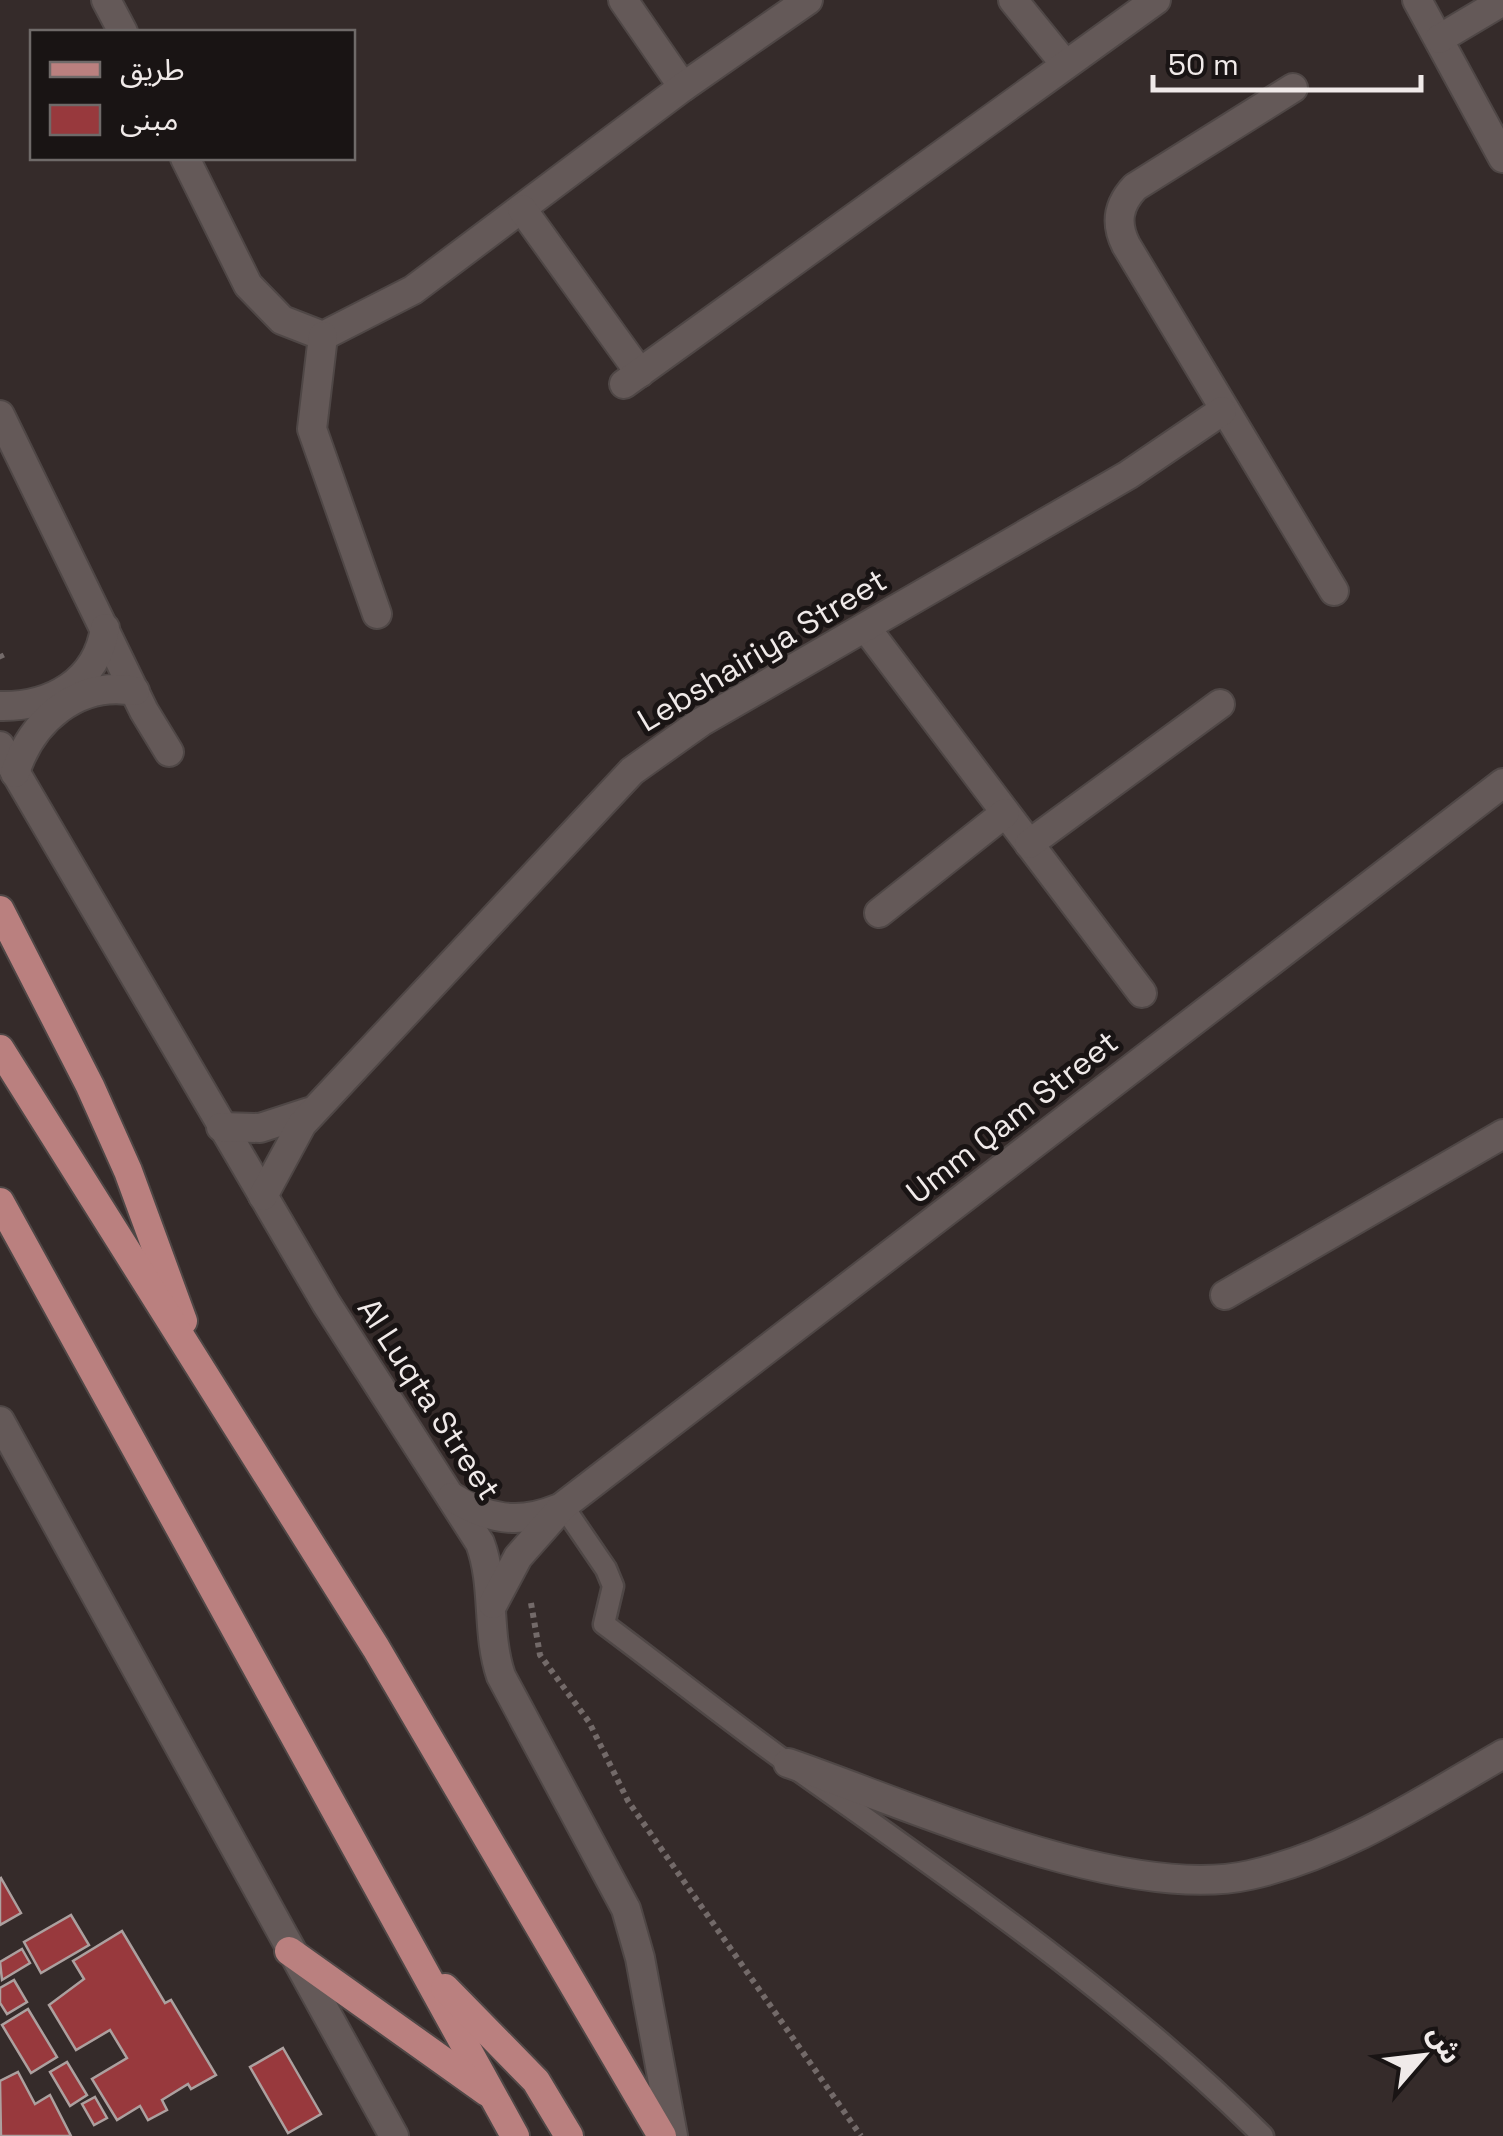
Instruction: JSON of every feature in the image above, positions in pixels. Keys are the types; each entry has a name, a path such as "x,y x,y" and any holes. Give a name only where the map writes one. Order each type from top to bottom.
{"main road":[{"path":"0,910 128,1171 204,1378"},
{"path":"0,1048 376,1648 662,2136"},
{"path":"0,1202 515,2136"},
{"path":"289,1951 494,2097"},
{"path":"423,1965 536,2081 568,2136"}],"street":[{"path":"106,0 121,30"},
{"path":"623,0 683,87"},
{"path":"186,160 248,285 282,320 322,336 414,290 683,87 808,0"},
{"path":"1013,0 1065,64"},
{"path":"522,208 632,378 1156,0"},
{"path":"1418,0 1503,158"},
{"path":"1439,39 1503,1"},
{"path":"1294,88 1135,186 1120,208 1120,233 1222,411 1334,591"},
{"path":"322,336 312,430 377,614"},
{"name":"Lebshairiya Street","path":"263,1196 284,1150 315,1109 632,770 701,722 1128,476 1222,411"},
{"path":"0,414 170,752"},
{"path":"16,773 36,728 88,672 103,644 105,628"},
{"path":"866,628 1142,993"},
{"path":"0,706 62,700 97,690 136,690"},
{"path":"1029,844 1220,704"},
{"name":"Al Luqta Street","path":"0,746 326,1303 452,1497 488,1566 494,1656 506,1687 626,1909 640,1958 673,2136"},
{"name":"Umm Qam Street","path":"489,1614 518,1557 563,1506 1503,783"},
{"path":"879,912 1006,813"},
{"name":"Lebshairiya Street","path":"221,1126 279,1125 315,1109"},
{"path":"1225,1295 1503,1134"},
{"path":"0,1421 394,2136"},
{"name":"Umm Qam Street","path":"452,1497 494,1518 530,1518 563,1506"},
{"path":"788,1763 1052,1856 1185,1879 1247,1876 1318,1854 1371,1831 1503,1754"}],"lane":[{"path":"563,1506 606,1569 613,1586 604,1624 788,1763 969,1890 1132,2020 1264,2136"}],"path":[{"path":"532,1597 534,1634 550,1673 589,1722 628,1801 861,2136"}],"building":[{"path":"0,1879 21,1913 0,1925"},
{"path":"71,1915 89,1945 41,1973 24,1942"},
{"path":"122,1931 165,2003 171,2000 216,2075 191,2089 188,2084 162,2100 167,2110 148,2120 140,2106 117,2120 92,2079 127,2058 110,2030 76,2050 49,2005 84,1979 73,1961"},
{"path":"22,1949 30,1963 2,1980 0,1962"},
{"path":"14,1980 27,2002 7,2014 0,2003 0,1988"},
{"path":"28,2009 57,2057 31,2073 2,2025"},
{"path":"283,2048 321,2114 288,2133 250,2067"},
{"path":"67,2062 87,2095 70,2106 50,2072"},
{"path":"18,2072 35,2104 50,2095 71,2136 1,2136 0,2081"},
{"path":"95,2097 107,2118 94,2125 82,2104"}]}
